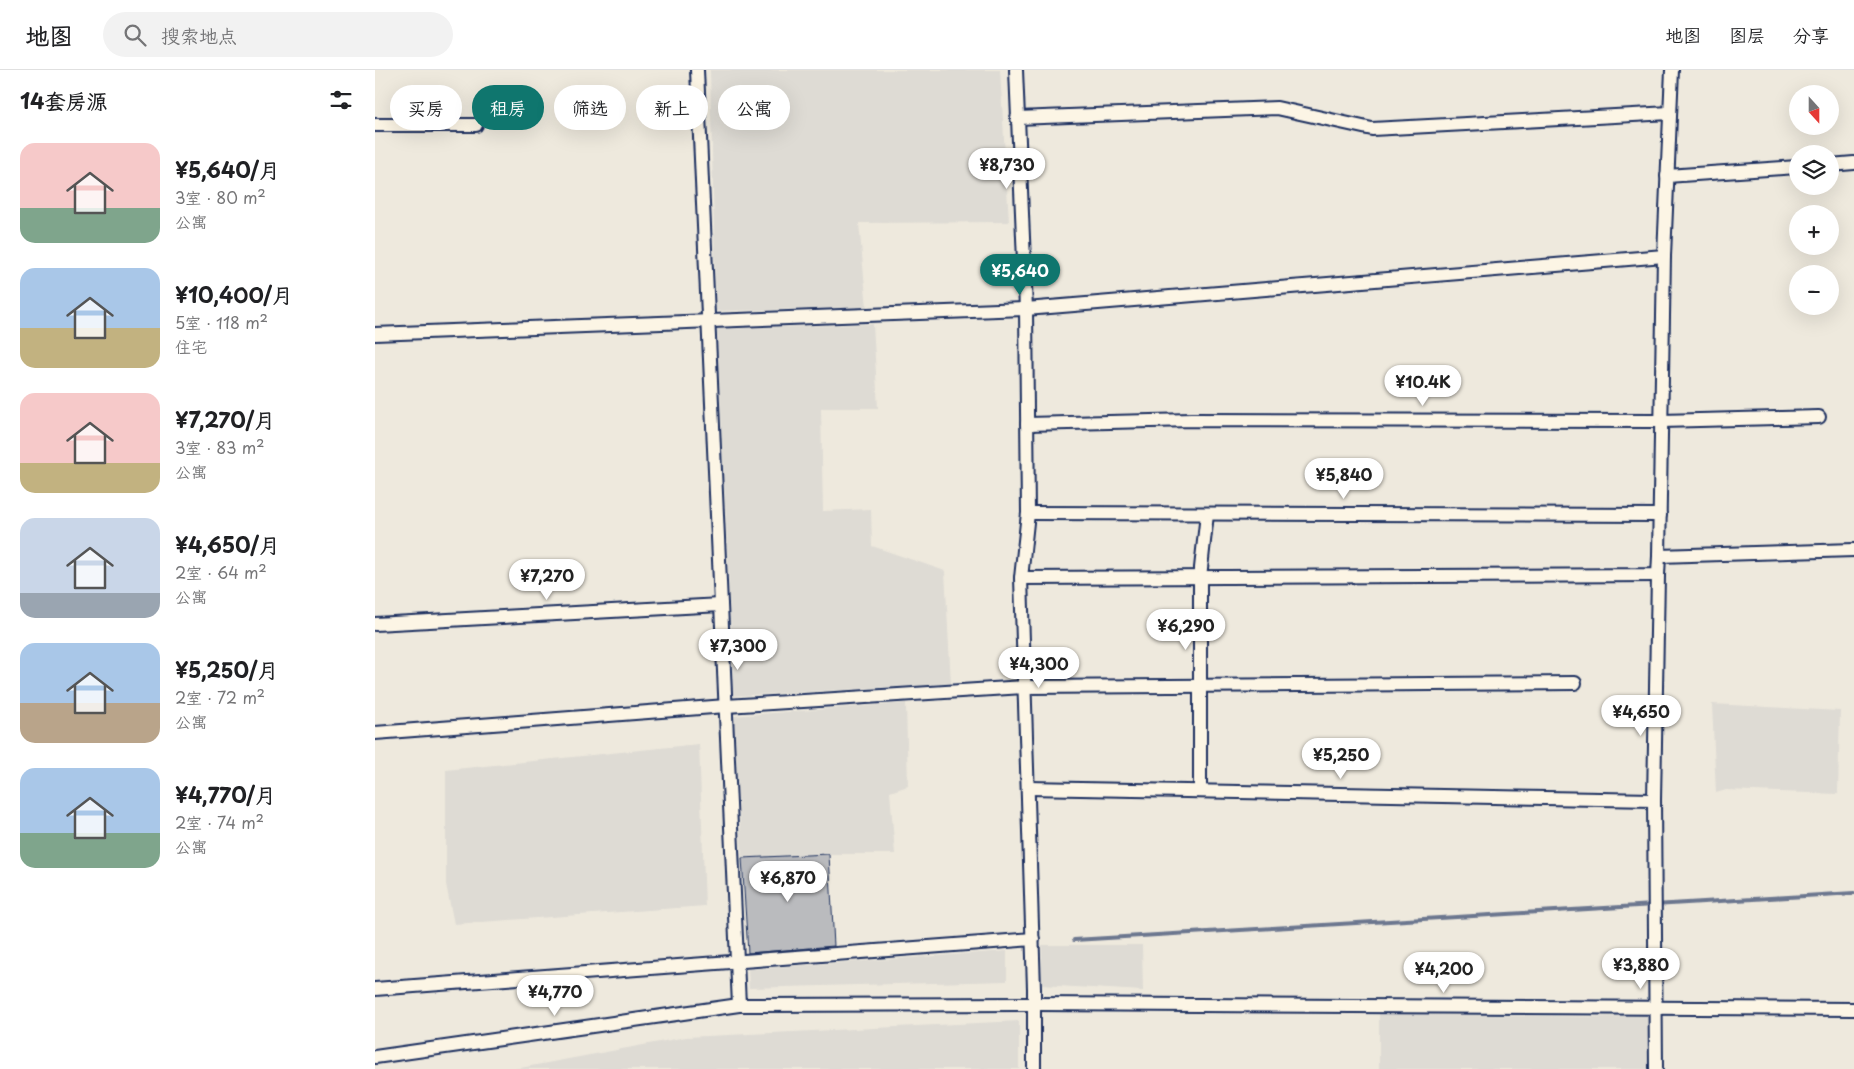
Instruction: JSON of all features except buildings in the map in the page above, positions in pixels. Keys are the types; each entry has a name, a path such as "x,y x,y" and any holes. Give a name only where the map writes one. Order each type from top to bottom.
{"street":[{"path":"697,70 739,1005"},
{"path":"1016,70 1026,309 1028,513 1021,578 1035,1004 1035,1069"},
{"path":"1656,1069 1654,800 1664,256 1672,70"},
{"path":"1017,118 1277,108 1372,130 1670,113"},
{"path":"375,124 472,125"},
{"path":"1839,164 1854,163"},
{"path":"1667,176 1789,168"},
{"path":"375,334 1026,309 1664,256"},
{"path":"1027,424 1192,420 1661,421 1819,417"},
{"path":"1028,513 1660,515"},
{"path":"1200,791 1200,577 1207,514"},
{"path":"1659,556 1854,550"},
{"path":"1021,578 1658,575"},
{"path":"375,624 721,605"},
{"path":"375,733 726,706 1025,687 1575,683"},
{"path":"1028,788 1654,800"},
{"path":"375,989 1033,940"},
{"path":"375,1057 739,1005 1035,1004 1854,1009"}],"shaded area":[{"path":"710,70 1000,70 1009,222 859,223 867,308 716,311"},
{"path":"873,324 878,408 821,408 823,511 871,509 872,546 945,571 951,684 733,696 717,329"},
{"path":"906,703 908,786 890,792 895,854 829,854 742,858 733,716"},
{"path":"1712,704 1840,711 1838,794 1726,790 1716,793"},
{"path":"699,744 705,906 454,924 446,884 446,770"},
{"path":"1042,945 1142,945 1143,991 1041,985"},
{"path":"1007,951 1007,981 749,988 748,969"},
{"path":"1379,1013 1591,1017 1648,1015 1650,1069 1379,1069"},
{"path":"1019,1021 1019,1069 515,1069 686,1037"}],"waterway":[{"path":"1074,940 1854,893"}]}
